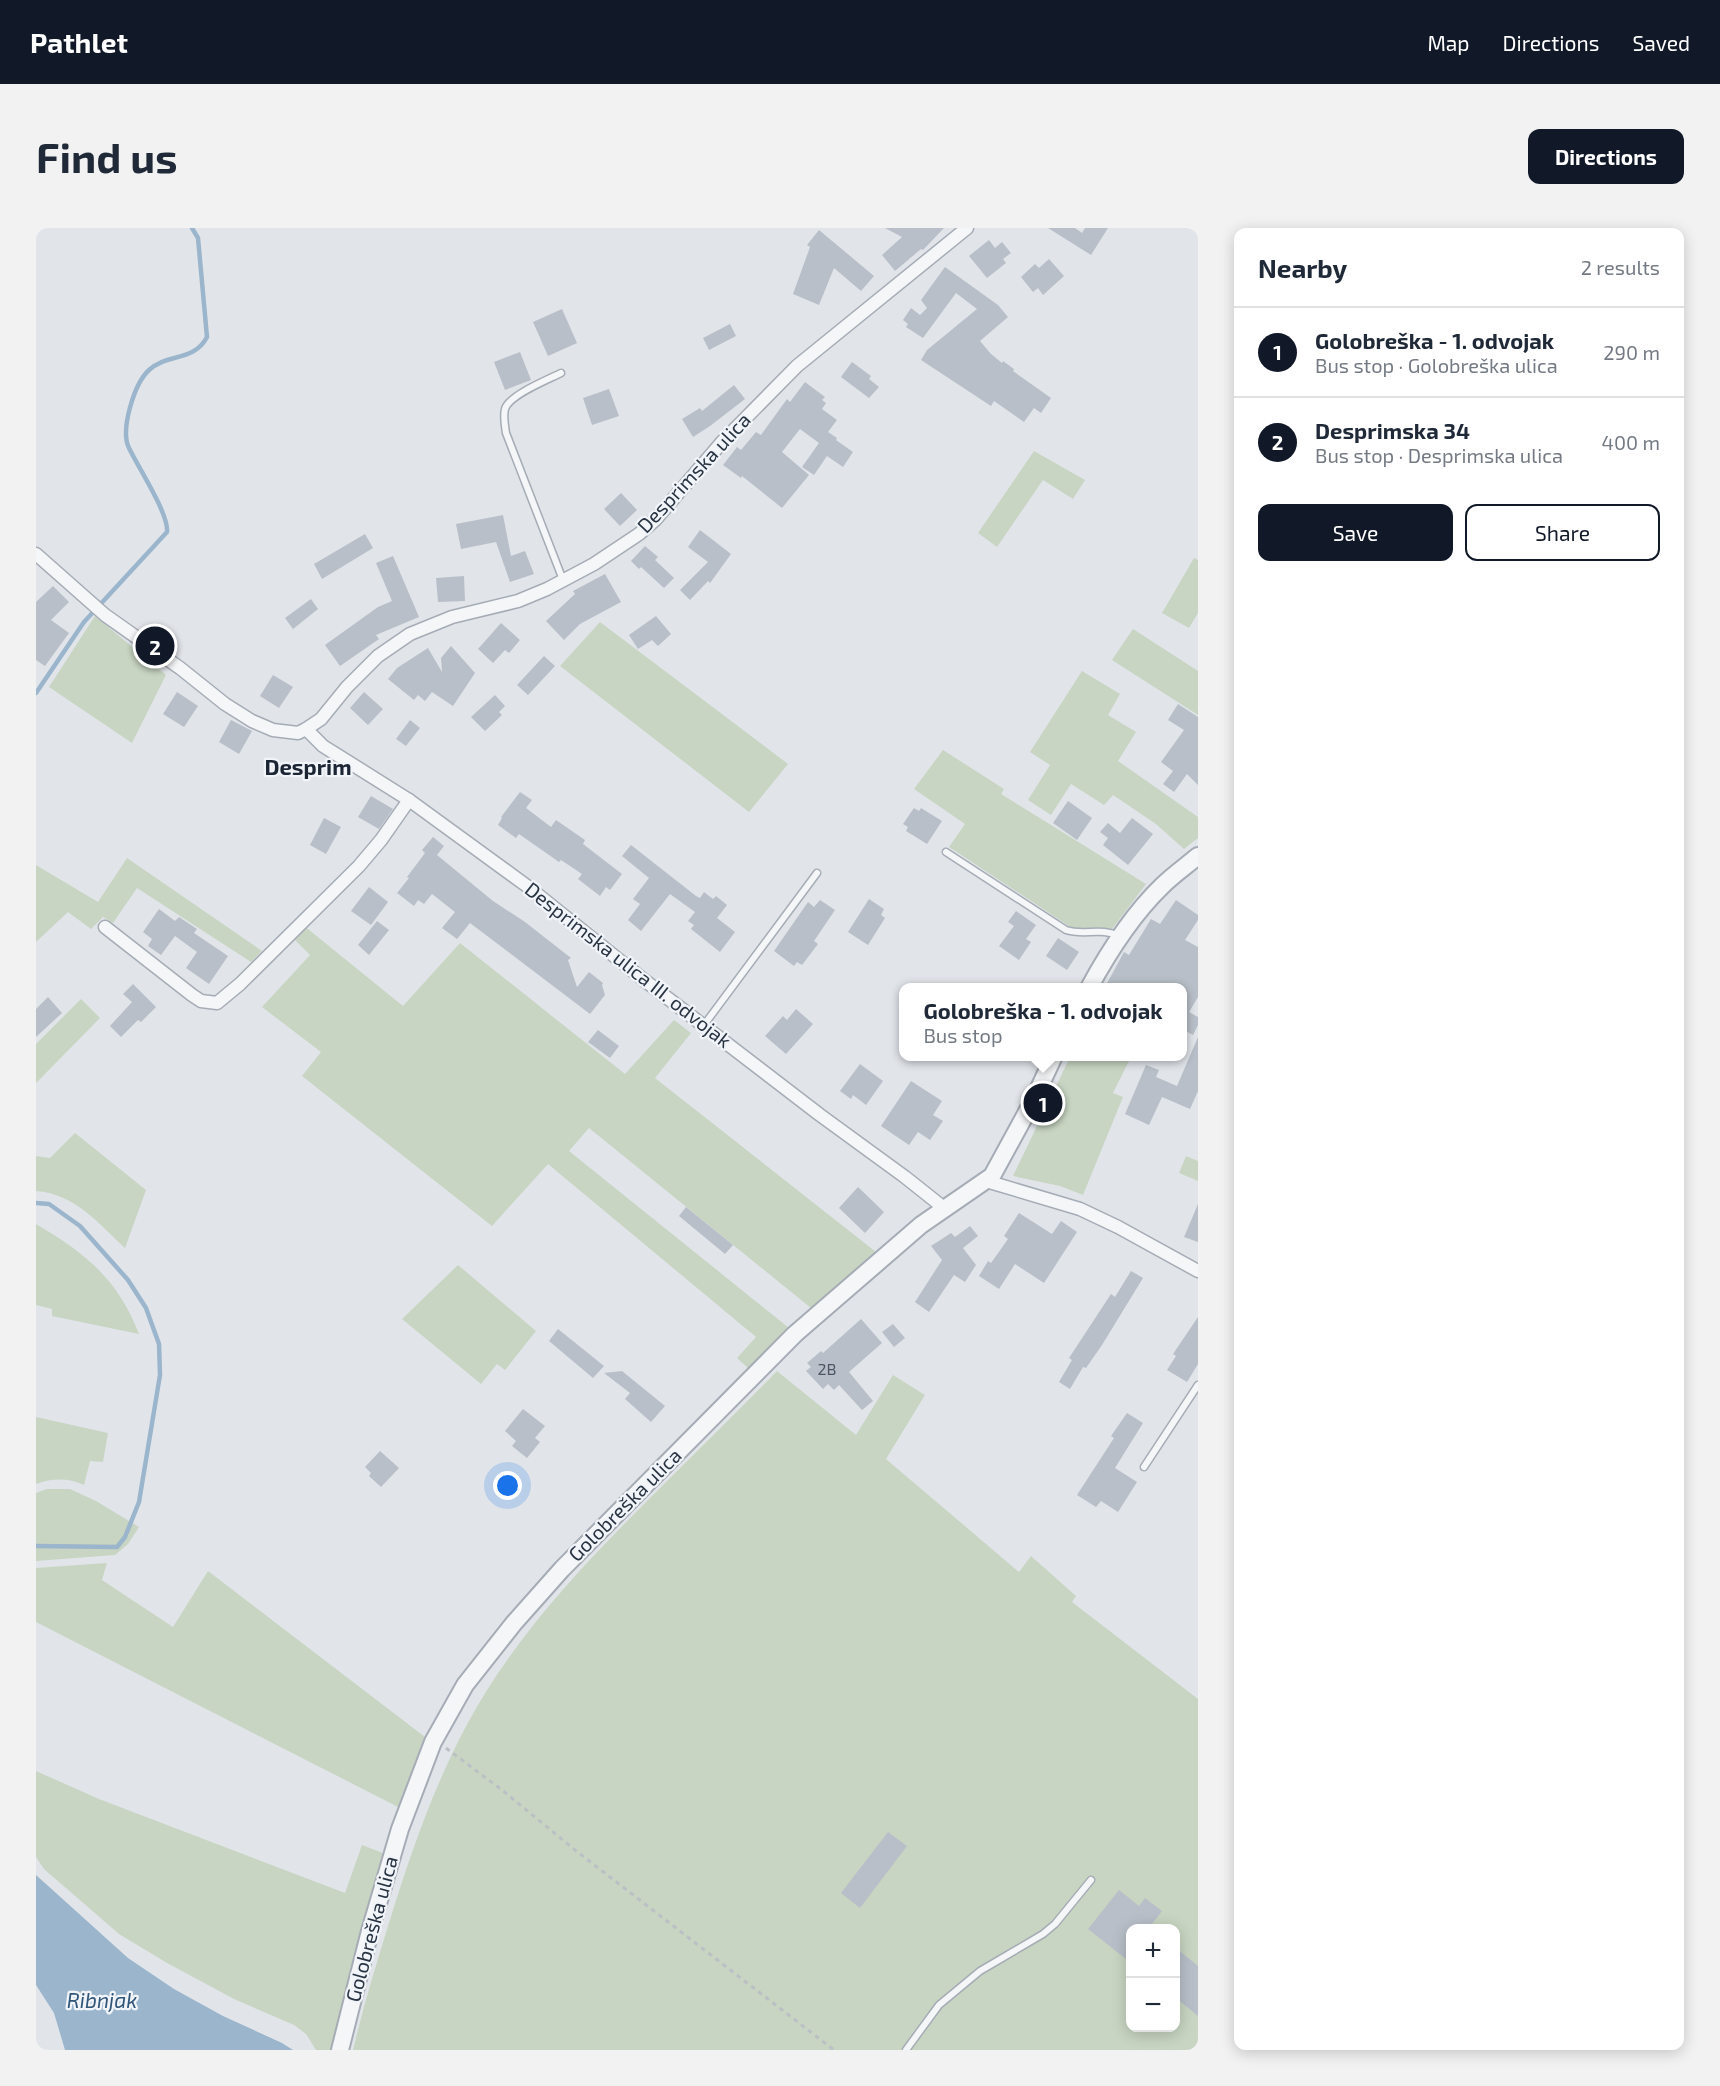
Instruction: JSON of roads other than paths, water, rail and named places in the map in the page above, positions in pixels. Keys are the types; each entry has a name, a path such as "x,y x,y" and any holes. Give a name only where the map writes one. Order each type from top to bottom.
{"street":[{"name":"Desprimska ulica","path":"306,729 321,718 347,687 378,656 410,634 452,617 518,601 563,581 614,550 655,520 723,441 797,366 967,228"},
{"path":"36,554 105,615 180,668 225,704 252,721 287,733 298,733 306,729"},
{"name":"Desprimska ulica III. odvojak","path":"306,729 337,756 409,800 527,886 703,1026 913,1182 944,1208"},
{"path":"105,927 201,1001 217,1003 240,984 359,867 409,800"},
{"path":"1091,983 1120,936 1162,885 1198,856"},
{"name":"Golobreška ulica","path":"340,2050 370,1931 400,1829 433,1742 465,1685 514,1623 562,1569 795,1334 894,1246 944,1208 986,1181 998,1168 1035,1099 1052,1061"},
{"path":"986,1181 1080,1209 1198,1271"}],"lane":[{"path":"561,373 513,398 505,408 504,419 506,433 563,581"},
{"path":"946,852 1066,930 1077,934 1104,931 1120,936"},
{"path":"703,1026 817,873"},
{"path":"1144,1467 1198,1385"},
{"path":"906,2050 939,2005 980,1971 1043,1934 1055,1924 1091,1880"}],"water":[{"name":"Ribnjak","path":"36,1875 128,1958 174,1989 293,2050 65,2050 54,2013 36,1985"}],"waterway":[{"path":"36,693 84,622 167,532 163,514 129,448 126,430 134,396 149,370 164,361 188,354 202,345 207,337 198,238 192,228"},
{"path":"36,1203 49,1204 80,1226 128,1280 146,1308 159,1344 160,1375 139,1502 125,1537 117,1547 36,1546"}],"place":[{"name":"Desprimska 34","path":"155,646"},
{"name":"Golobreška - 1. odvojak","path":"1043,1103"}],"district":[{"name":"Desprim","path":"308,767"}]}
